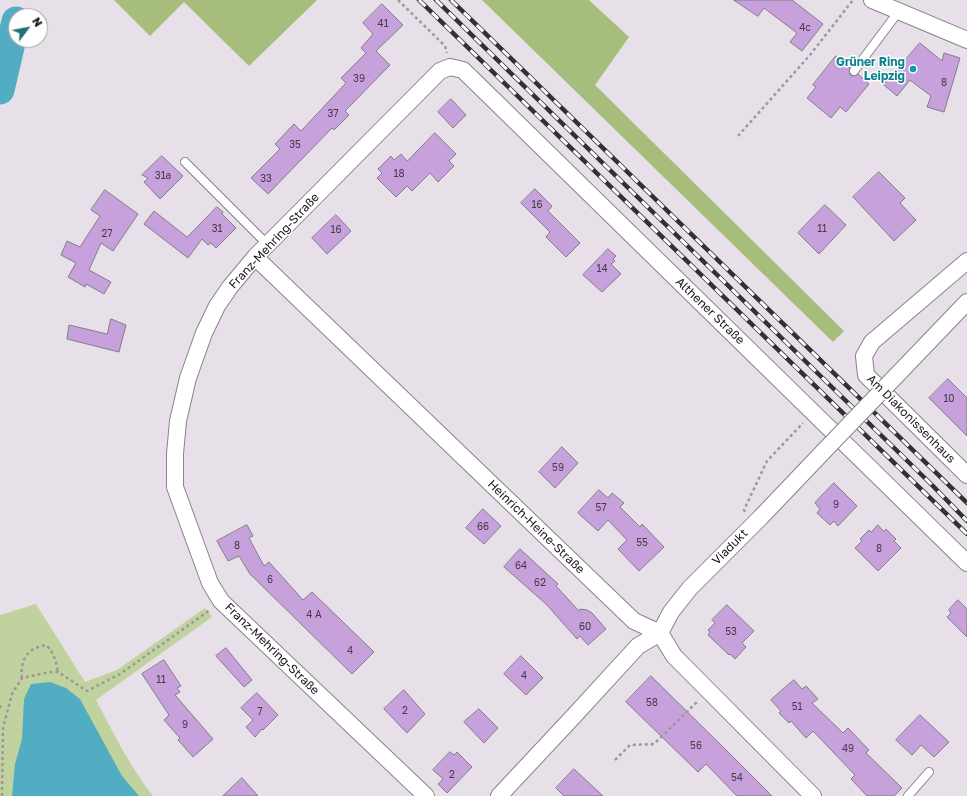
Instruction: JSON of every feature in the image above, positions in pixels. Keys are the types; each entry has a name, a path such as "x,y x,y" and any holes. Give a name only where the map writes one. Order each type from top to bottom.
{"street":[{"path":"872,0 967,40"},
{"name":"Franz-Mehring-Straße","path":"426,796 222,601 210,583 175,487 176,454 178,421 195,355 217,306 230,287 255,257 440,71 450,67"},
{"name":"Althener Straße","path":"450,67 463,70 967,562"},
{"name":"Heinrich-Heine-Straße","path":"255,257 634,621 660,633"},
{"name":"Am Diakonissenhaus","path":"967,261 872,342 864,356 866,375 967,475"},
{"name":"Viadukt","path":"660,633 671,612 690,588 967,302"},
{"path":"500,796 638,646 660,633 674,656 813,796"}],"lane":[{"path":"854,71 899,11"},
{"path":"186,162 268,245"},
{"path":"908,796 929,772"}],"path":[{"path":"398,0 445,46 450,67"},
{"path":"738,136 810,55 853,0"},
{"path":"754,523 744,510 767,461 814,412"},
{"path":"22,678 50,672 58,672 87,691 120,674 207,612"},
{"path":"2,796 3,728 12,694 22,678 21,668 23,658 39,646 46,645 52,651 58,672"},
{"path":"616,760 630,745 654,744 698,701"},
{"path":"0,708 2,702"}],"green space":[{"path":"114,0 317,0 249,66 184,2 150,36"},
{"path":"482,0 589,0 629,37 595,85 844,331 833,342"},
{"path":"36,604 85,682 117,670 205,608 212,617 96,700 129,761 153,796 0,796 0,615"}],"water":[{"path":"50,682 66,688 80,699 122,776 139,796 12,796 15,764 22,739 24,699 31,684"}],"building":[{"path":"734,0 792,0 823,24 802,51 790,42 797,33 764,8 758,16"},
{"path":"382,4 403,25 376,51 390,65 345,111 349,115 334,130 332,128 268,194 251,178 280,149 275,144 294,124 301,131 346,83 341,78 366,53 361,48 373,34 363,23"},
{"path":"920,43 942,61 944,53 960,58 944,112 927,107 931,96 910,80 897,96 884,85"},
{"path":"836,56 850,68 850,75 854,76 858,74 869,84 846,112 840,107 831,118 807,98 816,87 813,85"},
{"path":"451,99 466,115 453,128 438,112"},
{"path":"435,133 456,154 449,161 454,166 438,182 430,173 412,191 407,186 396,197 377,178 382,173 378,169 391,156 394,160 401,154 407,161"},
{"path":"162,156 183,176 160,199 144,182 148,178 142,175"},
{"path":"879,172 905,198 900,203 916,220 894,241 853,197"},
{"path":"535,189 552,206 548,211 580,243 566,257 546,237 550,232 521,203"},
{"path":"105,190 138,214 113,251 101,243 89,270 111,282 104,294 86,284 85,287 68,277 76,263 61,255 67,241 80,247 100,216 91,210"},
{"path":"825,205 846,225 819,254 798,233"},
{"path":"217,207 236,228 216,248 211,243 208,245 202,239 188,258 144,224 154,211 187,237"},
{"path":"336,215 351,231 327,254 312,238"},
{"path":"608,249 616,256 613,259 615,261 611,264 621,274 602,292 583,275"},
{"path":"111,319 126,325 119,352 67,339 69,325 107,334"},
{"path":"948,379 967,398 967,436 929,398"},
{"path":"562,447 578,463 555,488 539,472"},
{"path":"834,483 857,506 838,526 834,521 830,525 817,513 820,509 815,503"},
{"path":"599,490 608,498 612,493 624,503 620,507 640,527 642,524 664,547 639,571 618,549 627,540 608,520 598,531 578,513"},
{"path":"483,509 501,526 484,544 466,528"},
{"path":"247,525 253,536 249,538 264,566 269,562 303,600 312,592 374,652 352,674 250,574 239,556 228,561 217,541"},
{"path":"878,525 884,532 886,529 896,539 894,541 901,548 878,571 855,548 862,541 860,539 869,530 871,532"},
{"path":"520,549 558,584 556,586 579,611 580,609 587,610 592,613 606,629 588,645 580,636 577,639 546,604 504,567"},
{"path":"958,600 967,609 967,637 947,617 951,613 949,610"},
{"path":"727,605 754,631 742,643 746,647 735,659 708,635 710,632 708,630 715,623 712,620"},
{"path":"226,648 252,680 244,687 216,656"},
{"path":"521,656 543,678 526,695 504,674"},
{"path":"164,660 181,686 177,688 180,692 175,695 213,739 193,757 178,740 180,738 164,720 169,715 142,674"},
{"path":"651,676 772,796 737,796 706,764 698,772 626,702"},
{"path":"794,680 802,689 806,686 818,699 812,703 843,733 848,728 869,750 866,753 902,788 894,796 867,796 851,779 855,775 813,731 806,738 791,721 789,723 779,713 781,711 771,700"},
{"path":"404,690 425,714 407,733 384,709"},
{"path":"257,693 278,715 255,737 246,727 253,720 241,708"},
{"path":"479,709 498,728 484,743 464,722"},
{"path":"920,715 949,742 934,757 921,745 912,755 896,740"},
{"path":"450,752 454,755 457,752 472,767 447,793 438,784 443,779 433,770"},
{"path":"574,769 603,796 564,796 556,788"},
{"path":"242,778 258,796 223,796"}],"waterway":[{"path":"0,90 10,48"}],"railway":[{"path":"419,0 967,534"},
{"path":"436,0 967,521"},
{"path":"451,0 967,503"}],"place":[{"name":"Grüner Ring Leipzig","path":"913,69"}]}
